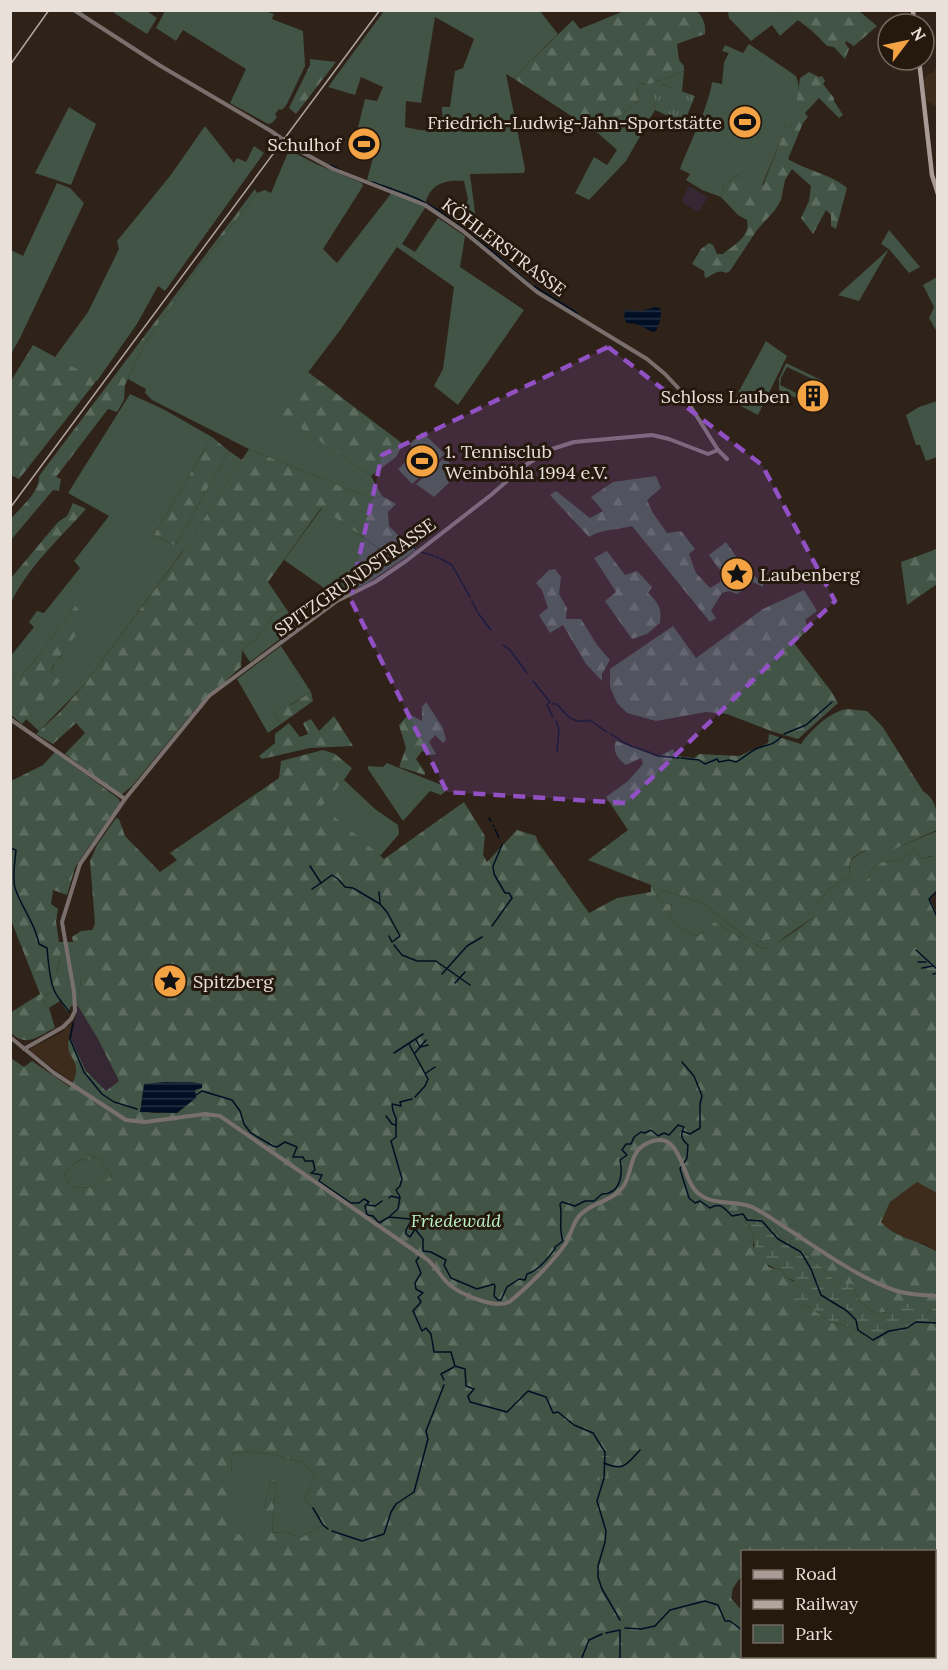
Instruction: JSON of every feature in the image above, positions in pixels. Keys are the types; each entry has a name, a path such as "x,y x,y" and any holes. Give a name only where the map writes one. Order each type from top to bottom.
{"main road":[{"path":"920,72 932,175 938,194"}],"street":[{"name":"KÖHLERSTRASSE","path":"74,10 159,65 271,131 297,150 333,169 425,205 440,215 498,258 537,292 658,368 681,391 718,450 727,459"},
{"name":"SPITZGRUNDSTRASSE","path":"24,1049 57,1032 73,1015 75,1002 64,939 63,914 80,864 124,799 209,696 332,605 375,582 406,561 532,460 552,449 570,443 643,435 661,436 708,454 718,450"},
{"path":"10,719 124,799"},
{"path":"10,1037 54,1073 126,1120 145,1122 205,1114 220,1116 428,1260 454,1288 497,1305 514,1298 551,1262 567,1241 576,1219 582,1213 620,1192 626,1183 634,1157 641,1148 654,1142 665,1142 674,1146 697,1192 712,1200 745,1204 754,1208 821,1251 885,1286 903,1292 938,1296"}],"highlighted area":[{"path":"608,347 762,465 835,601 626,803 447,792 350,598 382,455"}],"shaded area":[{"path":"936,68 937,107 926,101 924,80 929,73 936,72"},
{"path":"689,186 708,197 699,212 684,204 682,200"},
{"path":"78,1006 119,1081 106,1092 86,1071 71,1039"},
{"path":"72,1023 67,1045 77,1067 77,1076 73,1083 30,1051 31,1048 61,1033"},
{"path":"917,1181 937,1193 937,1252 926,1244 913,1242 885,1227 881,1222 890,1202"}],"green space":[{"path":"114,11 147,11 157,18 147,34"},
{"path":"165,11 265,11 274,14 272,19 303,31 305,66 287,104 275,114 277,117 272,123 268,124 230,103 246,69 183,30 176,41 156,28"},
{"path":"384,11 540,11 558,34 513,78 506,74 525,169 524,173 470,174 478,236 461,222 468,199 464,181 450,181 438,185 429,194 425,208 402,244 415,252 438,218 465,236 460,267 524,310 458,405 434,386 443,369 454,287 397,247 341,329 278,412 371,476 382,496 373,499 249,449 152,400 145,393 146,389 128,379 145,343 198,268 257,193 265,190 271,193 289,150 362,183 363,186 323,249 337,263 390,195 392,188 367,180 373,158 352,152 365,99 377,101 383,87 361,77 355,95 328,87","holes":["435,17 474,39 463,68 455,71 450,107 442,107 443,131 405,127 406,101 421,103"]},
{"path":"624,11 696,11 704,21 705,34 677,44 679,60 684,66 684,71 650,84 637,83 638,101 599,134 513,78 573,20 580,29"},
{"path":"728,11 782,12 798,20 780,36 772,25 751,41 729,18"},
{"path":"780,11 859,11 876,27 854,46 846,41 849,49 845,59 834,47 827,46 800,21"},
{"name":"Friedrich-Ludwig-Jahn-Sportstätte","path":"749,44 796,76 799,89 797,102 790,129 783,126 783,135 762,185 737,175 723,186 721,197 702,190 686,180 690,174 680,169 703,114 712,82 722,84 724,62 729,53 722,51 725,45 743,53"},
{"path":"310,59 336,62 296,114 289,108 310,65"},
{"path":"684,71 682,92 662,84 654,98 655,110 626,161 589,200 575,193 594,157 607,165 617,150 599,134 638,101 637,83 650,84"},
{"path":"809,72 819,77 822,76 825,81 823,84 843,115 839,118 819,98 805,113 808,117 803,123 788,159 833,179 847,188 836,229 831,226 831,215 826,210 813,234 801,218 809,201 811,186 792,169 785,180 781,200 775,210 757,230 730,271 718,272 705,278 704,271 692,264 701,249 709,243 713,245 717,254 723,254 744,236 748,226 747,220 738,215 721,197 723,186 737,175 763,185 783,135 783,126 790,129 800,78"},
{"path":"661,84 695,96 684,123 655,110 656,86"},
{"path":"69,107 96,124 71,185 35,173"},
{"path":"205,126 234,163 237,158 246,162 254,146 264,153 165,291 158,286 137,324 97,381 55,357 88,312 119,249 117,241 170,176"},
{"path":"57,183 70,188 84,203 11,354 11,250 23,256"},
{"path":"255,189 257,193 198,268 145,343 125,385 124,400 117,412 108,409 56,477 61,479 59,491 53,490 11,540 11,519 33,494 39,476"},
{"path":"889,230 920,267 909,273 889,249 881,244"},
{"path":"889,249 859,301 838,295"},
{"path":"937,277 937,332 929,318 934,307 923,285"},
{"path":"766,341 787,356 758,415 733,402"},
{"path":"33,345 97,380 19,479 11,475 11,381"},
{"path":"786,363 823,381 821,385 787,367 780,385 806,398 809,395 812,397 810,400 807,399 805,402 779,390 779,379"},
{"path":"308,372 403,444 396,457 371,476 277,412"},
{"path":"130,394 163,409 212,437 154,535 175,546 229,451 242,460 185,548 85,684 39,731 26,719 59,681 51,671 61,656 75,606 33,663 20,676 16,673 11,679 10,657 34,627 29,622 37,611 44,613 80,568 74,561 109,516 68,493"},
{"path":"937,401 937,457 926,461 920,445 916,445 906,415 919,407"},
{"name":"1. Tennisclub Weinböhla 1994 e.V.","path":"422,432 445,454 412,484 398,469 415,453 410,444"},
{"path":"212,437 229,451 175,546 154,535"},
{"path":"249,449 373,499 382,496 396,504 388,512 389,526 401,538 383,551 321,508 268,582 285,607 274,614 257,637 242,650 241,667 197,707 132,786 121,795 65,754 85,733 76,723 53,744 36,734 85,684 181,554"},
{"path":"445,457 458,474 434,497 416,484"},
{"path":"656,476 661,488 647,500 653,513 667,533 681,531 695,549 689,554 696,573 710,588 720,582 722,573 709,555 726,542 744,568 763,583 763,587 753,582 737,594 729,591 722,593 711,611 716,618 710,622 632,526 604,531 589,537 550,495 556,491 590,518 603,511 591,497 613,482"},
{"path":"73,503 86,509 35,566 11,603 11,578 58,522 67,516"},
{"path":"322,508 382,551 401,538 418,549 368,583 337,597 284,560"},
{"path":"937,549 937,584 907,605 901,562"},
{"path":"607,551 625,575 637,571 652,587 648,593 659,606 661,614 660,623 647,634 632,639 605,601 616,592 594,558"},
{"path":"555,569 561,577 559,594 567,608 566,619 581,619 597,645 610,660 602,674 602,681 586,664 563,625 550,633 539,615 548,608 542,590 536,583 549,570"},
{"path":"804,590 817,611 805,620 809,629 794,643 838,703 798,739 727,714 706,712 656,721 627,713 617,703 610,687 610,669 673,626 696,658 763,609"},
{"path":"75,606 90,616 53,666 51,671 60,681 22,724 11,715 11,679 16,673 21,675 33,663"},
{"path":"285,607 298,625 250,662 242,650 257,637 274,614"},
{"path":"281,646 311,692 290,705 272,710 281,724 268,733 237,679"},
{"path":"311,692 313,701 281,724 272,710 282,703 291,705"},
{"path":"426,702 443,728 446,740 443,743 435,735 429,742 436,754 430,755 422,751 416,759 425,775 399,767 406,748 399,725 409,714 422,721 422,707"},
{"name":"Friedewald","path":"847,709 867,711 882,726 923,791 932,799 937,813 937,830 875,858 865,850 856,855 850,866 850,876 829,889 802,918 770,939 754,943 763,949 788,936 811,919 853,881 863,882 869,878 872,869 882,862 900,860 915,850 922,859 937,855 937,891 930,899 938,917 937,1193 917,1182 890,1202 881,1222 901,1236 937,1252 937,1304 926,1315 898,1308 890,1312 874,1313 858,1300 852,1284 839,1284 803,1250 779,1236 773,1224 752,1218 744,1221 754,1234 753,1246 769,1267 782,1270 786,1277 794,1282 798,1304 810,1307 830,1322 852,1327 864,1335 885,1334 889,1331 907,1328 916,1322 937,1323 937,1659 11,1660 11,1060 24,1067 32,1061 70,1087 76,1071 76,1065 68,1046 69,1039 71,1039 86,1071 106,1091 119,1081 78,1006 81,978 72,937 81,931 92,930 95,924 90,861 97,845 116,818 119,819 125,836 160,872 177,860 170,853 279,778 281,761 323,750 335,754 352,768 322,806 384,859 464,802 485,836 483,855 487,862 517,830 536,836 589,913 617,898 651,892 651,885 588,860 628,830 606,797 628,781 643,764 641,758 626,765 623,763 615,752 616,741 658,757 673,749 676,756 694,758 699,754 739,756 768,743 769,734 801,744 821,722","holes":["663,890 703,903 747,938 742,938 711,920 698,936 685,930 669,915 672,905 656,897","165,1082 185,1084 195,1090 196,1095 177,1113 151,1113","92,1157 99,1158 112,1176 92,1186 82,1188 70,1186 64,1174 73,1164 83,1159 88,1161","249,1451 304,1463 315,1477 304,1499 313,1508 323,1525 302,1537 283,1532 272,1533 276,1480 271,1480 257,1535 235,1534 231,1454"]},
{"path":"334,716 353,746 310,748 262,759 259,756 275,743 275,734 289,723 300,737 308,734 303,723 311,719 319,731"},
{"path":"55,752 119,799 120,803 75,868 67,895 53,890 51,904 58,909 56,921 61,957 56,972 64,998 60,1001 50,992 41,1000 49,1008 55,1028 33,1039 22,1040 11,1033 10,1013 40,994 11,920 11,781 43,765"},
{"path":"387,763 449,788 441,795 430,791 403,821 368,769 368,766 383,767"},
{"path":"344,780 375,809 398,825 399,834 380,856 321,806"},
{"path":"937,831 937,855 935,857 922,859 915,850 900,860 882,862 872,869 869,878 775,944 763,949 753,942 760,942 819,902 829,889 850,876 850,862 857,855 866,850 875,857"},
{"path":"663,890 703,903 748,939 742,938 711,920 698,936 685,930 669,915 672,905 656,897"},
{"path":"58,942 74,942 81,978 78,1006 71,1006 68,1013 60,1001 49,1008 41,1000 50,992 61,957"},
{"path":"92,1157 99,1158 112,1176 92,1186 82,1188 70,1186 64,1174 73,1164 84,1159 88,1161"},
{"path":"752,1212 773,1224 779,1236 803,1250 839,1284 852,1284 858,1300 874,1313 890,1312 905,1302 921,1304 926,1315 937,1304 937,1323 916,1322 907,1328 889,1331 873,1340 852,1327 830,1322 810,1307 798,1304 792,1285 794,1281 786,1277 782,1270 764,1262 757,1253 754,1234 744,1221 752,1218 748,1214"},
{"path":"249,1451 304,1463 315,1477 304,1499 313,1508 323,1525 302,1537 283,1532 272,1533 276,1480 271,1480 257,1536 234,1534 231,1454"},
{"path":"599,1456 609,1456 612,1470 599,1503 596,1504 599,1488"}],"water":[{"path":"655,307 660,308 661,314 656,331 627,323 624,319 625,310 642,311"},
{"path":"198,1083 202,1084 202,1088 195,1090 196,1098 177,1113 140,1112 144,1084"}],"waterway":[{"path":"331,165 340,170"},
{"path":"372,182 414,197 435,208 477,239 529,283"},
{"path":"534,286 577,313"},
{"path":"400,537 416,549"},
{"path":"421,552 434,556"},
{"path":"441,559 452,565 470,597"},
{"path":"472,601 477,611"},
{"path":"478,613 491,630"},
{"path":"503,645 510,650 527,673"},
{"path":"533,681 550,702 547,705 553,717"},
{"path":"784,734 806,725 832,702"},
{"path":"552,704 557,704 567,716 575,720 590,720"},
{"path":"556,721 559,729 557,751"},
{"path":"591,721 607,732"},
{"path":"611,734 620,740"},
{"path":"681,758 699,760 705,764 717,759 719,762 729,760 736,762 755,749 773,743 781,737"},
{"path":"621,741 633,747"},
{"path":"635,747 659,756 679,758"},
{"path":"495,829 499,838"},
{"path":"492,926 512,898 509,893 505,893 494,874 493,866 502,845"},
{"path":"10,848 16,850 15,888 35,929 39,944 47,948 53,988 69,1012"},
{"path":"310,866 321,883 332,875 345,887 353,888 380,904 400,936 392,942 389,936"},
{"path":"312,889 321,883"},
{"path":"938,890 929,899 938,919"},
{"path":"379,892 380,903"},
{"path":"442,974 467,946 482,937"},
{"path":"394,945 402,955 417,961 436,961 470,985"},
{"path":"916,950 938,970"},
{"path":"918,962 926,962"},
{"path":"922,968 933,966"},
{"path":"455,983 465,972"},
{"path":"933,974 938,973"},
{"path":"73,1023 70,1039 84,1072 102,1094 114,1102 137,1109"},
{"path":"394,1053 423,1034"},
{"path":"416,1040 420,1047 428,1045"},
{"path":"415,1053 426,1040"},
{"path":"409,1044 428,1079 415,1097"},
{"path":"682,1062 694,1076 702,1096 700,1128 690,1134 682,1131"},
{"path":"426,1073 435,1067"},
{"path":"196,1095 202,1091 232,1100 251,1133 273,1146 277,1147 285,1142 297,1147 293,1157 303,1157 305,1161 313,1161 315,1170 311,1173 322,1175 319,1181 351,1203 359,1203 364,1199 369,1202 365,1206 367,1215 373,1216 379,1223 389,1217 410,1219 406,1234 410,1237 415,1229 423,1239 423,1251 431,1252 446,1260 444,1265 451,1278 477,1289 494,1284 494,1296 498,1300 501,1300 507,1287 519,1279 525,1280 527,1274 539,1267 555,1247 563,1241 560,1204 562,1202 575,1206 585,1201 594,1201 602,1194 613,1191 621,1177 620,1160 627,1155 622,1150 626,1144 631,1144 634,1137 641,1132 651,1130 658,1136 664,1133 669,1135 678,1125 684,1127 682,1137 688,1145 687,1158 680,1169 689,1198 695,1203 700,1201 710,1208 722,1207 732,1216 743,1214 747,1220 762,1221 778,1239 801,1252 811,1269 821,1295 847,1311 856,1320 858,1330 873,1340 889,1331 907,1328 916,1322 938,1323"},
{"path":"390,1216 398,1209 400,1197 396,1190 402,1179 391,1141 396,1137 396,1118 392,1104 401,1106 400,1102 412,1099"},
{"path":"386,1116 392,1124 396,1125"},
{"path":"389,1198 391,1196 399,1198"},
{"path":"368,1205 375,1206 382,1201"},
{"path":"419,1257 416,1261 421,1273 415,1283 416,1289 423,1293 418,1297 421,1302 413,1311 422,1331 426,1328 431,1334 434,1352 451,1352 455,1366 465,1369 466,1386 474,1389 468,1396 470,1402 507,1412 528,1391 546,1397 553,1413 558,1412 574,1425 593,1433 605,1452 604,1478 597,1501 606,1531 598,1566 598,1577 602,1589 620,1620"},
{"path":"444,1380 441,1374 454,1367"},
{"path":"332,1531 362,1541 384,1534 396,1504 414,1492 428,1439 426,1431 444,1385"},
{"path":"604,1463 621,1467 640,1450"},
{"path":"313,1508 328,1529"},
{"path":"625,1628 641,1629 655,1626 670,1610 705,1601 718,1605 725,1621 730,1621 741,1629"},
{"path":"606,1633 620,1630 618,1660"},
{"path":"581,1660 589,1640 602,1634"}],"tram line":[{"path":"10,65 49,10"}],"railway":[{"path":"10,508 380,10"}],"place":[{"name":"Friedrich-Ludwig-Jahn-Sportstätte","path":"745,122"},
{"name":"Schulhof","path":"364,144"},
{"name":"Schloss Lauben","path":"813,396"},
{"name":"1. Tennisclub Weinböhla 1994 e.V.","path":"422,461"},
{"name":"Laubenberg","path":"737,574"},
{"name":"Spitzberg","path":"170,981"}]}
